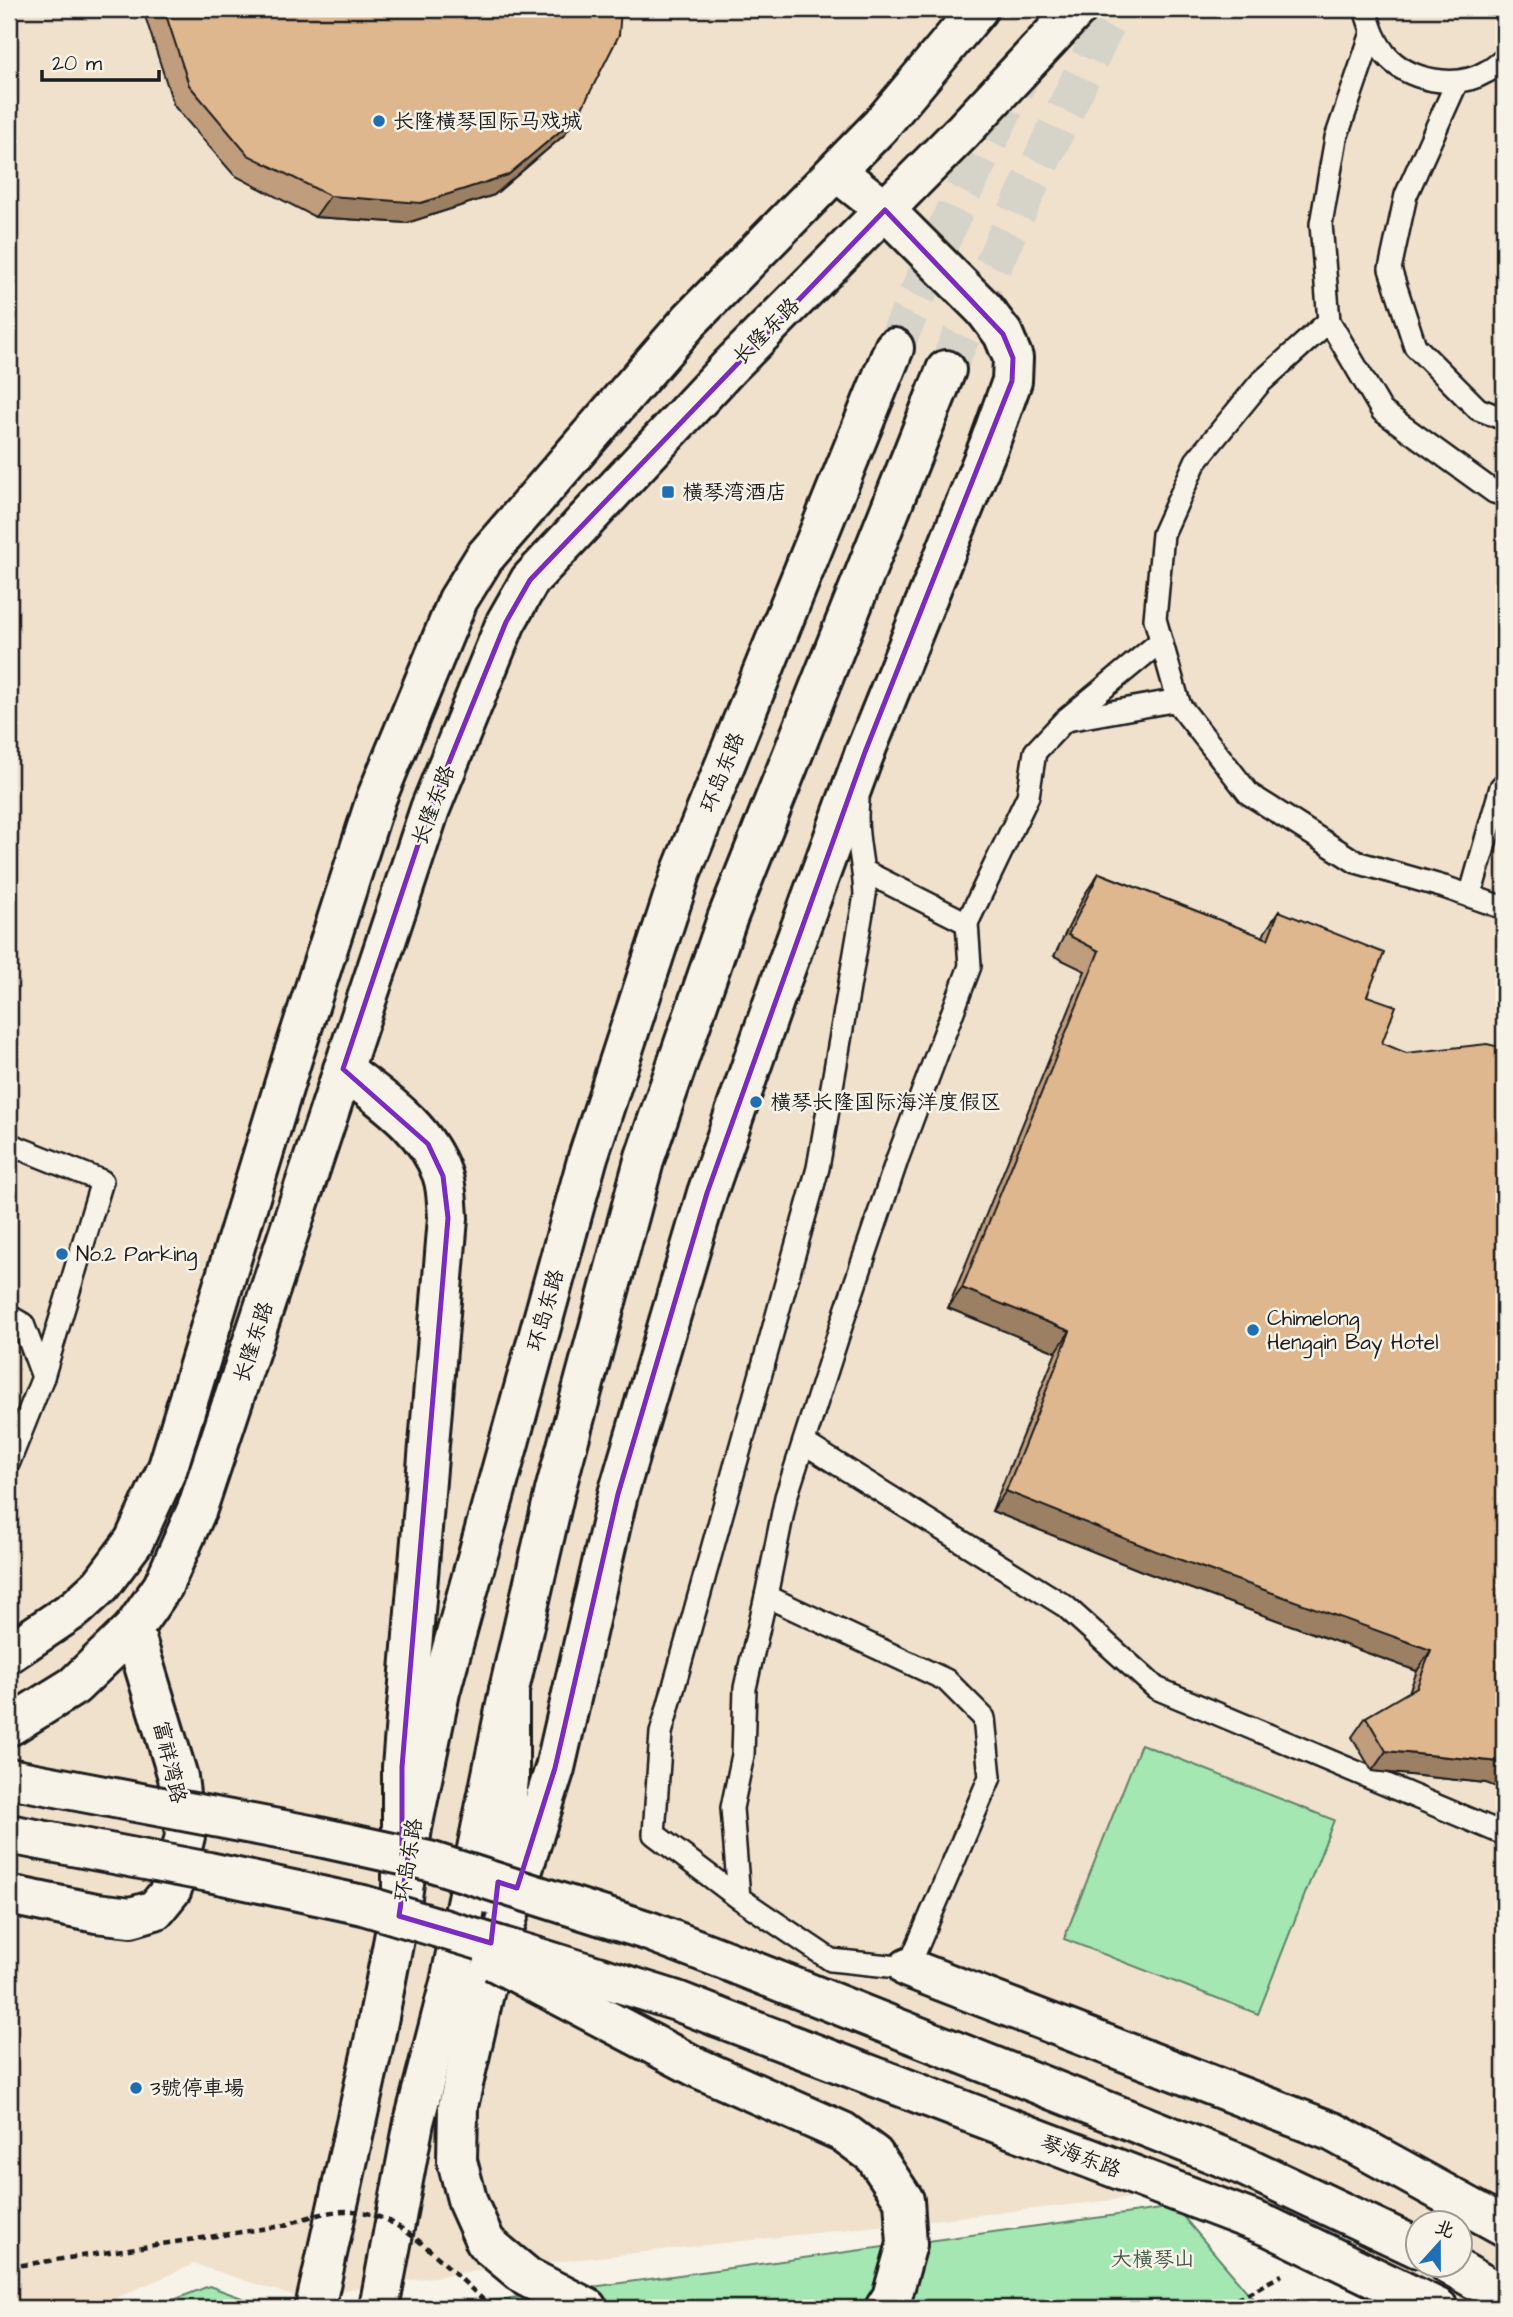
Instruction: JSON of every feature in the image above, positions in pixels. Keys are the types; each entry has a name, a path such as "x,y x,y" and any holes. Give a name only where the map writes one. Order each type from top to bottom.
{"street":[{"name":"长隆东路","path":"9,1653 76,1608 101,1585 134,1541 168,1467 292,1059 376,799 458,600 484,558 691,319 881,125 978,9"},
{"name":"长隆东路","path":"11,1725 74,1686 133,1629 163,1586 197,1509 430,809 506,622 530,580 730,366 963,131 1077,9"},
{"path":"587,2308 527,2277 486,2243 468,2203 457,2161 458,2106 485,1989 555,1769 618,1494 706,1193 866,752 1012,381 1013,358 1003,334 984,309 885,210 837,172"},
{"name":"环岛东路","path":"315,2308 375,2037 414,1910 412,1828 440,1692 588,1157 681,873 894,348"},
{"path":"379,2308 414,2122 450,1983 509,1690 558,1478 645,1157 727,919 946,370"},
{"path":"343,1069 406,1119 428,1144 443,1176 448,1217 402,1767 414,1910"},
{"name":"富祥湾路","path":"9,1895 96,1913 131,1917 155,1910 172,1889 185,1836 178,1777 133,1629"},
{"path":"485,1989 509,1779 509,1690"},
{"path":"9,1778 315,1836 429,1861 649,1931 1240,2164 1404,2241"},
{"path":"9,1834 363,1905 414,1910 576,2006 698,2068 843,2132 874,2155 904,2200 907,2244 892,2297 885,2308"},
{"name":"琴海东路","path":"414,1910 572,1968 677,2001 1270,2227 1438,2308"},
{"path":"908,1968 1333,2132 1504,2226"},
{"path":"1472,2278 1504,2296"}],"lane":[{"path":"1365,9 1372,33 1386,55 1407,71 1431,80 1457,82 1485,74 1504,59"},
{"path":"1372,33 1336,138 1321,224 1329,321 1382,411 1494,492 1504,495"},
{"path":"1457,82 1406,195 1390,270 1415,346 1478,409 1504,419"},
{"path":"1329,321 1260,383 1196,461 1163,534 1155,619 1178,700 1249,794 1356,862 1504,908"},
{"path":"739,1898 732,1808 743,1755 745,1688 786,1497 898,1157 970,966 967,923 1028,796 1035,752 1065,720 1161,641"},
{"path":"1065,720 1178,700"},
{"path":"765,1597 946,1680 984,1718 990,1777 908,1968 831,1960 739,1898 654,1834 661,1733 818,1168 865,895 864,871 858,852 857,809 866,752"},
{"path":"1470,896 1501,787 1504,786"},
{"path":"864,871 967,923"},
{"path":"9,1144 102,1181 43,1377 9,1462"},
{"path":"9,1316 23,1324 43,1377"},
{"path":"804,1443 1065,1606 1156,1688 1504,1834"}],"path":[{"path":"9,2267 282,2226 311,2216 350,2211 379,2216 397,2224 426,2246 466,2286 493,2308"},
{"path":"1214,2308 1226,2305 1324,2253"},
{"path":"994,2308 1020,2308"}],"highlighted area":[{"path":"885,210 1003,334 1013,358 1012,381 865,752 707,1193 618,1494 555,1768 517,1888 498,1882 491,1943 399,1916 408,1857 402,1855 402,1767 448,1218 443,1176 428,1144 343,1069 430,809 506,622 530,580"}],"shaded area":[{"name":"横琴长隆国际海洋度假区","path":"9,9 1504,9 1504,2308 1469,2308 1416,2278 1474,2278 1474,2208 1404,2208 1404,2271 1315,2220 1238,2211 1169,2194 481,2270 296,2297 194,2264 93,2308 9,2308"}],"green space":[{"path":"1141,1744 1334,1820 1258,2014 1064,1939"},
{"name":"大橫琴山","path":"1175,2207 1261,2308 439,2308"},
{"path":"209,2286 269,2308 153,2308"}],"building":[{"name":"长隆横琴国际马戏城","path":"164,9 621,9 619,35 578,116 508,175 421,203 330,196 248,155 189,85"},
{"name":"Chimelong Hengqin Bay Hotel","path":"1099,873 1268,939 1279,911 1384,953 1367,996 1396,1006 1382,1043 1406,1053 1487,1044 1504,1048 1504,1764 1386,1751 1366,1717 1417,1687 1431,1650 1156,1551 1006,1491 1070,1331 962,1288 1099,951 1068,935"}],"tunnel":[{"path":"946,370 1113,9"},
{"path":"894,348 961,196 1020,77"}],"place":[{"name":"长隆横琴国际马戏城","path":"379,121"},
{"name":"横琴湾酒店","path":"668,492"},
{"name":"横琴长隆国际海洋度假区","path":"756,1102"},
{"name":"No.2 Parking","path":"62,1254"},
{"name":"Chimelong Hengqin Bay Hotel","path":"1253,1330"},
{"name":"3號停車場","path":"136,2088"}]}
